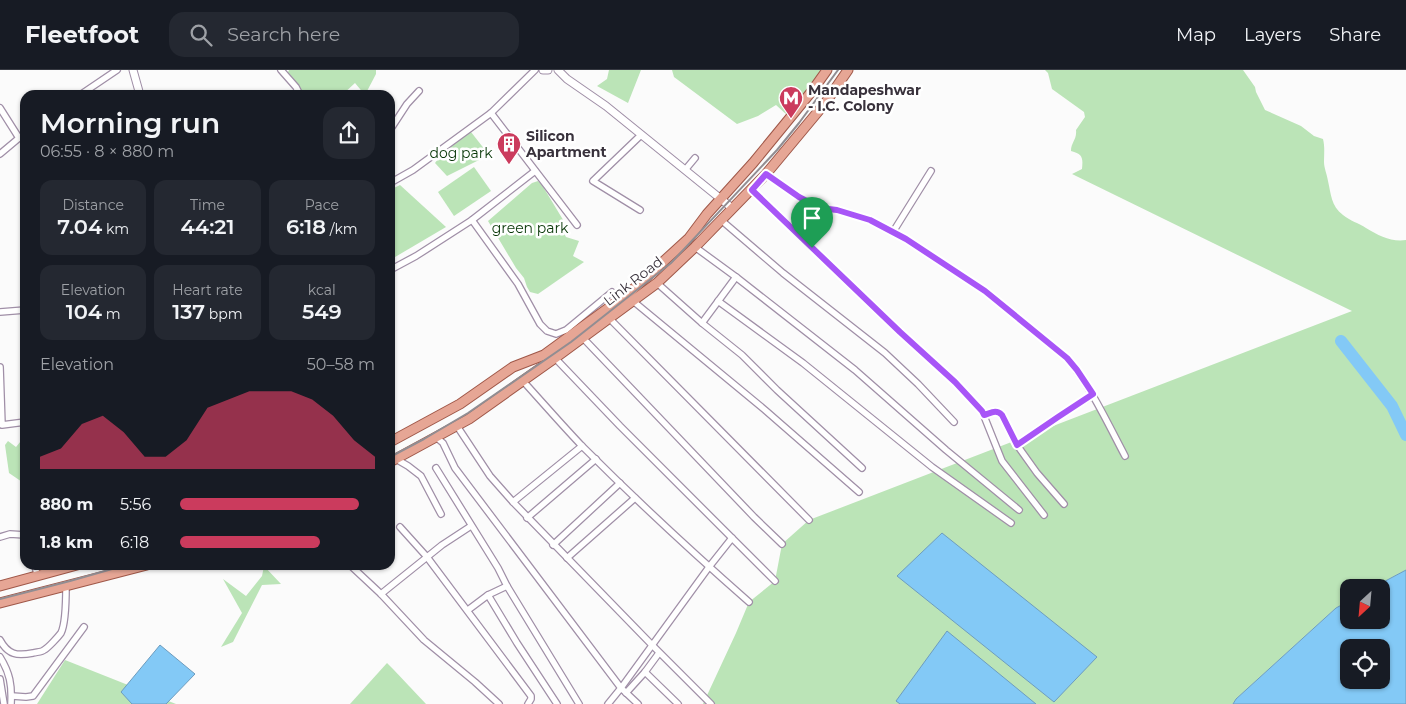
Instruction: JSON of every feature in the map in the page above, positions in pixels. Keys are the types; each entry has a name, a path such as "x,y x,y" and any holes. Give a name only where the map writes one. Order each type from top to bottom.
{"main road":[{"name":"Link Road","path":"395,439 460,404 513,367 544,355 618,301 652,273 689,238 812,91 827,70"},
{"name":"Link Road","path":"395,460 469,419 657,283 752,190 826,102 848,70"},
{"path":"0,586 57,570"},
{"path":"0,603 128,570"}],"street":[{"path":"87,90 117,70"},
{"path":"133,70 139,90"},
{"path":"281,70 298,90"},
{"path":"395,180 413,170 491,113 535,70"},
{"path":"543,70 548,70"},
{"path":"558,70 606,106 732,208"},
{"path":"395,122 407,104 419,92"},
{"path":"0,108 19,138 0,154"},
{"path":"491,113 577,225"},
{"path":"640,210 593,181 641,136"},
{"path":"686,171 696,159"},
{"path":"395,267 472,220 535,171"},
{"path":"893,232 931,171"},
{"path":"766,174 799,197 820,208 837,210 870,220 893,232 992,296 1067,358 1077,370 1093,394 1125,456"},
{"path":"752,190 955,382 982,411 1002,462 1044,515"},
{"path":"472,220 518,284 540,324 547,331 556,334 566,330 612,292"},
{"path":"721,220 885,353 954,422"},
{"path":"694,247 736,277 855,370 946,450 1019,510"},
{"path":"702,323 736,277"},
{"path":"657,283 742,355 862,468"},
{"path":"633,301 765,410 859,492"},
{"path":"718,301 803,363 932,467 1011,523"},
{"path":"0,312 20,310"},
{"path":"609,318 809,520"},
{"path":"583,338 782,544"},
{"path":"555,358 774,581"},
{"path":"0,367 1,425 20,423"},
{"path":"523,381 582,446 635,498 749,602"},
{"path":"1017,445 1093,394"},
{"path":"984,415 995,411 1002,415 1017,445 1037,473 1064,504"},
{"path":"457,426 490,476 527,518 712,704"},
{"path":"436,437 444,443 455,468 623,690 638,704"},
{"path":"513,502 582,446"},
{"path":"527,518 596,459"},
{"path":"395,462 408,466 421,476 441,514"},
{"path":"436,468 579,704"},
{"path":"553,545 620,483"},
{"path":"567,558 635,498"},
{"path":"381,594 427,557 471,526"},
{"path":"400,527 427,557 531,696 528,704"},
{"path":"0,537 10,534 20,535"},
{"path":"623,690 652,645 732,538"},
{"path":"36,570 37,575"},
{"path":"355,570 381,594 424,640 476,682 499,704"},
{"path":"0,640 4,647 16,654 22,655 44,650 57,637 63,627 66,608 66,586"},
{"path":"468,610 488,595 507,586"},
{"path":"488,595 517,644 557,704"},
{"path":"12,696 34,696 84,627"},
{"path":"608,704 645,672 660,653"},
{"path":"0,657 7,669 12,687 12,704"},
{"path":"0,673 7,669"},
{"path":"645,672 678,704"},
{"path":"0,679 4,704"}],"green space":[{"path":"289,70 376,70 376,74 368,90 361,90 355,83 347,90 299,90 286,76"},
{"path":"609,70 641,70 628,103 597,86 607,79"},
{"path":"672,70 822,70 787,115 776,105 758,116 737,124 674,77"},
{"path":"1045,70 1243,70 1255,87 1265,110 1301,126 1314,136 1323,139 1324,167 1332,200 1336,208 1349,219 1380,236 1395,240 1406,240 1406,570 1389,579 1340,579 1340,606 1236,699 1233,704 703,704 749,602 775,581 782,544 809,520 1352,311 1072,174 1082,169 1081,157 1071,151 1076,130 1085,117 1084,112 1052,89 1048,73"},
{"name":"dog park","path":"471,132 489,155 447,176 435,163 451,142"},
{"path":"474,167 491,191 454,216 438,192"},
{"name":"green park","path":"538,181 565,223 563,231 566,237 579,241 573,256 584,262 538,294 530,292 524,278 488,221 532,183"},
{"path":"400,185 446,227 395,257 395,188"},
{"path":"8,441 16,447 20,442 20,481 9,473 5,445"},
{"path":"263,570 268,570 281,584 262,585 233,642 221,647 242,613 223,579 246,596 262,576"},
{"path":"65,660 176,704 37,704"},
{"path":"387,663 393,669 426,704 350,704"}],"water":[{"path":"942,533 1097,657 1054,702 897,576"},
{"path":"1406,570 1406,704 1233,704 1236,699 1340,606 1340,629 1390,629 1389,579"},
{"path":"947,631 1036,704 900,704 896,701"},
{"path":"160,645 195,674 166,704 132,704 121,692"}],"waterway":[{"path":"1341,341 1392,406 1406,435"}],"railway":[{"path":"395,454 468,413 571,342 671,263 777,150 838,70"},
{"path":"0,599 108,570"}],"place":[{"name":"Mandapeshwar - I.C. Colony","path":"791,119"},
{"name":"Silicon Apartment","path":"509,165"}],"route":[{"path":"766,174 799,197 820,208 837,210 870,220 906,239 985,291 1067,358 1093,394 1017,445 999,412 995,411 984,415 955,382 812,248 752,190 766,174"}]}
